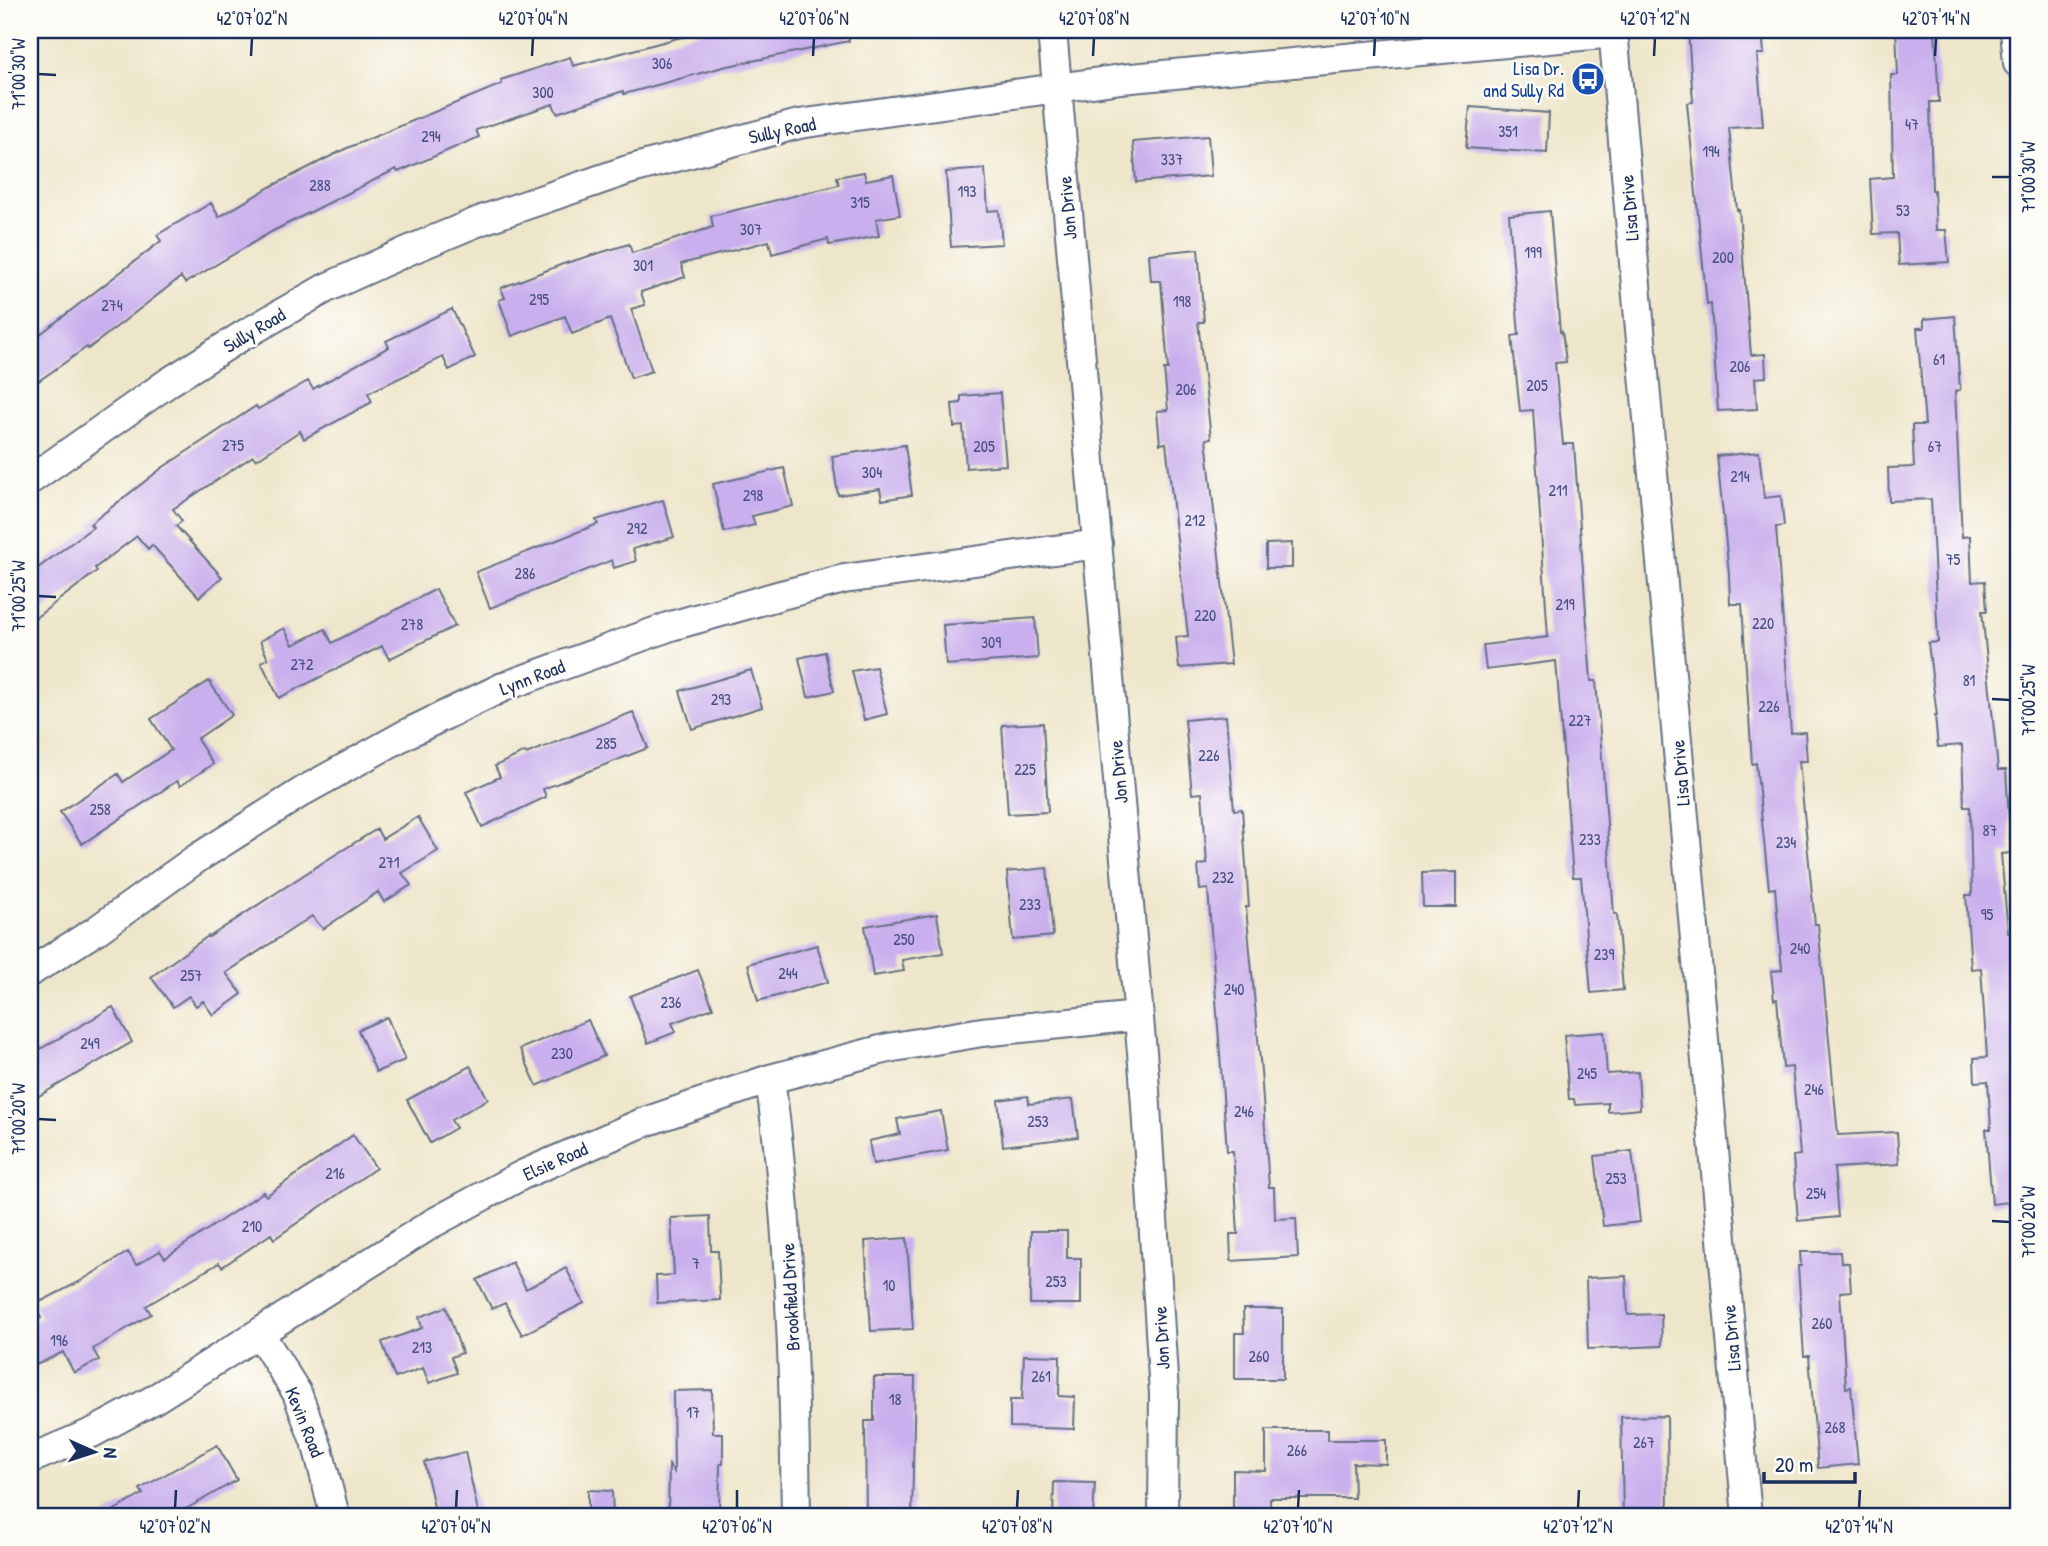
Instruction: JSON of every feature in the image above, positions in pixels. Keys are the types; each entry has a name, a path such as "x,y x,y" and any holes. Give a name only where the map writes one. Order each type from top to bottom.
{"street":[{"name":"Jon Drive","path":"1052,30 1156,1242 1164,1394 1163,1516"},
{"path":"2015,30 2018,63"},
{"name":"Sully Road","path":"30,480 169,382 327,288 482,220 628,170 799,124 1121,79 1613,32"},
{"name":"Lisa Drive","path":"1613,32 1747,1516"},
{"name":"Lynn Road","path":"30,972 97,930 196,859 305,790 408,733 503,687 671,626 781,594 844,579 1098,544"},
{"name":"Elsie Road","path":"30,1459 94,1432 153,1399 433,1223 523,1175 642,1123 771,1079 888,1048 955,1036 1138,1016"},
{"name":"Brookfield Drive","path":"771,1079 781,1156 790,1281 796,1516"},
{"name":"Kevin Road","path":"260,1334 297,1393 318,1449 335,1516"}],"building":[{"path":"708,30 848,30 849,41 723,67 624,94 623,91 557,113 553,104 476,130 479,137 398,172 396,169 273,231 185,283 181,277 88,349 87,347 30,387 30,342 161,241 157,235 211,203 219,217 270,187 345,149 502,84 501,80 570,57 573,66"},
{"path":"1688,30 1762,30 1764,54 1757,54 1763,126 1729,128 1751,355 1765,354 1766,377 1755,378 1757,409 1718,411 1711,304 1707,305 1687,103 1693,102"},
{"path":"1896,30 1935,30 1939,102 1930,102 1932,190 1936,230 1946,230 1949,262 1899,265 1897,233 1873,234 1870,179 1893,177 1891,75 1898,75"},
{"path":"1470,107 1549,113 1547,153 1466,148"},
{"path":"1208,136 1211,176 1136,182 1133,142"},
{"path":"985,169 988,211 999,210 1002,244 951,247 946,172"},
{"path":"864,172 866,180 893,175 900,215 876,219 879,236 829,245 828,239 772,254 769,241 681,264 685,277 641,292 645,305 631,309 652,371 631,378 610,319 572,334 565,316 512,336 499,300 505,298 501,288 563,264 629,244 632,253 713,227 711,216 839,185 837,177"},
{"path":"1550,211 1560,332 1562,331 1566,362 1555,363 1563,444 1574,444 1591,681 1596,681 1614,914 1617,914 1623,990 1591,993 1581,877 1573,877 1556,661 1486,670 1483,645 1548,637 1533,410 1520,411 1512,336 1519,335 1509,215"},
{"path":"1198,249 1204,322 1198,322 1211,438 1206,439 1231,664 1179,668 1176,637 1188,636 1166,443 1160,444 1157,411 1168,410 1164,369 1168,369 1161,281 1151,281 1149,254"},
{"path":"452,309 475,357 449,370 443,357 368,393 372,402 304,439 300,431 256,460 253,456 173,509 182,521 176,526 222,577 199,597 152,545 148,549 137,536 95,568 97,571 30,622 30,574 93,527 90,524 162,468 256,406 258,409 308,381 313,389 389,347 386,341"},
{"path":"1955,316 1960,390 1955,391 1962,537 1970,536 1972,582 1985,581 1987,611 1982,611 1998,770 2006,770 2011,853 2001,854 2008,933 2018,932 2018,1201 1992,1204 1986,1129 1991,1129 1988,1081 1975,1082 1974,1058 1987,1057 1981,968 1971,969 1966,895 1972,895 1970,807 1964,807 1962,745 1938,747 1928,643 1938,642 1931,499 1889,501 1888,468 1914,467 1912,425 1925,425 1917,328 1924,328 1924,319"},
{"path":"1000,393 1006,465 966,468 963,426 954,427 952,404 961,403 961,396"},
{"path":"905,445 912,495 882,500 880,489 838,495 832,456"},
{"path":"1759,452 1764,498 1781,496 1784,526 1776,527 1791,733 1805,732 1807,761 1799,761 1838,1135 1897,1132 1899,1164 1834,1168 1838,1217 1798,1221 1793,1156 1800,1155 1792,1067 1783,1068 1777,999 1774,1000 1771,971 1782,970 1775,888 1769,889 1756,763 1752,764 1742,604 1730,604 1717,456"},
{"path":"784,468 793,506 752,516 755,525 724,532 713,484"},
{"path":"663,500 674,537 633,549 636,561 614,568 612,560 490,608 476,572 598,524 596,520"},
{"path":"1292,543 1292,568 1266,568 1266,544"},
{"path":"436,589 455,626 389,659 382,646 279,698 261,662 268,659 260,641 284,628 293,645 325,629 332,643"},
{"path":"1035,618 1038,658 946,665 943,625"},
{"path":"825,652 834,691 808,697 799,658"},
{"path":"876,667 887,714 864,720 852,671"},
{"path":"751,670 762,707 692,729 680,691"},
{"path":"209,681 232,715 197,739 213,764 180,786 177,781 82,844 60,812 118,774 123,782 171,750 151,719"},
{"path":"633,712 648,748 543,789 546,797 482,827 466,792 500,777 495,766 525,752 526,754"},
{"path":"1226,716 1234,810 1242,809 1249,907 1246,907 1269,1187 1274,1187 1275,1219 1296,1218 1298,1257 1231,1261 1230,1234 1238,1234 1233,1151 1227,1151 1208,889 1200,890 1198,865 1207,864 1202,793 1192,794 1185,720"},
{"path":"1043,723 1048,812 1008,814 1002,725"},
{"path":"418,817 438,851 402,873 411,885 384,902 378,892 323,929 312,916 226,973 242,994 213,1015 203,1001 196,1006 189,996 173,1007 151,977 208,936 377,829 382,839"},
{"path":"1047,868 1053,936 1013,940 1007,872"},
{"path":"1456,872 1456,907 1423,907 1422,873"},
{"path":"937,914 943,953 902,960 904,971 873,976 865,926"},
{"path":"817,945 828,982 758,1001 748,964"},
{"path":"698,970 713,1008 672,1023 676,1032 648,1043 630,996"},
{"path":"113,1007 132,1042 30,1101 30,1055"},
{"path":"387,1017 405,1060 376,1072 358,1030"},
{"path":"588,1020 604,1056 537,1086 520,1049"},
{"path":"1604,1032 1607,1074 1638,1072 1640,1109 1608,1112 1608,1103 1575,1105 1574,1099 1569,1099 1564,1035"},
{"path":"470,1066 488,1099 451,1120 456,1128 430,1143 407,1100"},
{"path":"1028,1096 1029,1104 1073,1099 1078,1137 1003,1146 998,1100"},
{"path":"941,1111 948,1150 873,1164 869,1141 900,1134 897,1119"},
{"path":"353,1135 376,1168 274,1239 271,1234 222,1267 219,1263 146,1306 151,1314 93,1349 99,1360 74,1373 63,1352 30,1368 30,1324 41,1318 34,1305 128,1252 136,1265 160,1251 165,1258 263,1192 266,1196"},
{"path":"1632,1151 1640,1222 1603,1226 1595,1156"},
{"path":"710,1216 711,1251 718,1251 720,1300 657,1303 656,1276 674,1275 671,1218"},
{"path":"1031,1231 1067,1231 1067,1258 1081,1258 1081,1304 1030,1304"},
{"path":"907,1238 913,1329 871,1331 865,1241"},
{"path":"1800,1252 1840,1252 1841,1263 1849,1263 1851,1291 1840,1292 1846,1388 1851,1387 1858,1464 1818,1468 1809,1356 1804,1356 1798,1266 1801,1266"},
{"path":"512,1262 526,1289 566,1268 584,1303 522,1335 505,1303 492,1309 477,1280"},
{"path":"1626,1276 1628,1315 1661,1314 1662,1346 1588,1349 1586,1278"},
{"path":"446,1307 462,1353 451,1357 457,1373 429,1383 423,1368 395,1378 382,1342 422,1328 419,1317"},
{"path":"1243,1309 1283,1309 1283,1379 1235,1379 1235,1333 1244,1333"},
{"path":"1024,1355 1060,1356 1059,1396 1075,1397 1074,1429 1010,1427 1010,1400 1022,1400"},
{"path":"874,1377 915,1377 912,1516 866,1516 865,1421 874,1421"},
{"path":"712,1390 713,1433 723,1433 719,1516 668,1516 669,1465 674,1472 673,1391"},
{"path":"1667,1416 1668,1516 1623,1516 1621,1417"},
{"path":"1266,1430 1328,1430 1328,1440 1386,1440 1386,1464 1353,1463 1354,1498 1270,1498 1270,1510 1233,1510 1233,1470 1266,1471"},
{"path":"217,1445 237,1480 186,1509 190,1516 104,1516 143,1494 140,1489"},
{"path":"465,1452 479,1516 436,1516 424,1462"},
{"path":"1054,1482 1095,1483 1093,1516 1053,1516"},
{"path":"588,1490 612,1491 613,1516 588,1516"}],"place":[{"name":"Lisa Dr. and Sully Rd","path":"1588,79"}]}
